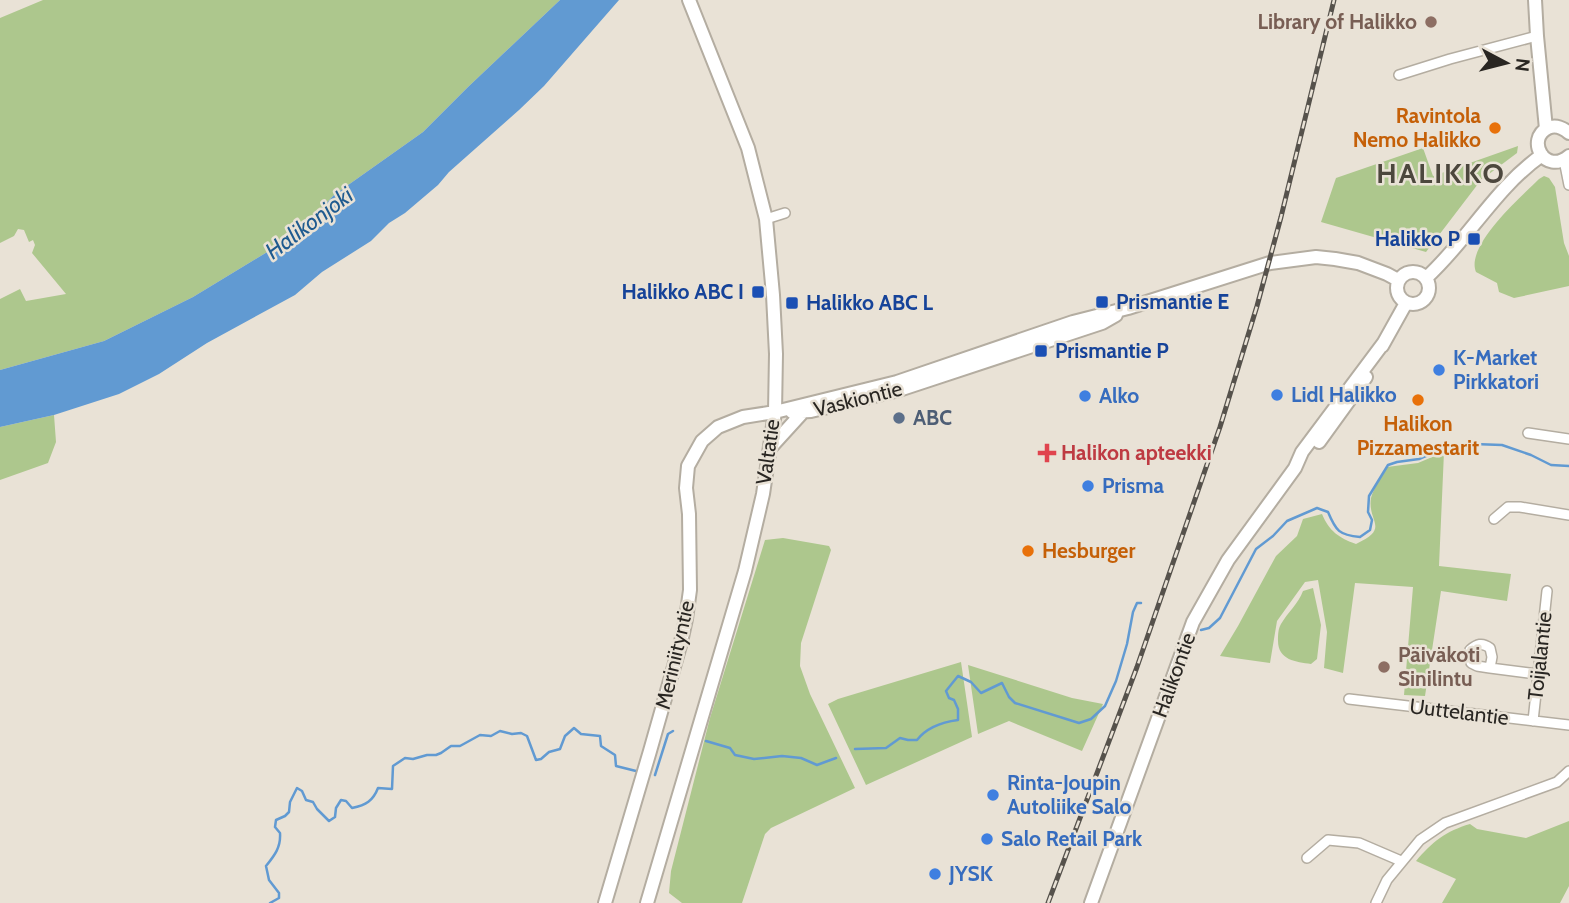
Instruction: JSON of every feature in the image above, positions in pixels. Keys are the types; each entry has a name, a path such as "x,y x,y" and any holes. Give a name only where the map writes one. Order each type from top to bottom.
{"main road":[{"name":"Valtatie","path":"647,903 745,571 763,494 775,412 773,295 765,219 748,148 689,0"},
{"path":"1535,0 1546,130"},
{"path":"1566,158 1552,162 1539,151 1538,141 1546,130 1559,127 1569,133"},
{"path":"1426,278 1490,204 1542,155"},
{"name":"Vaskiontie","path":"775,412 897,382 1073,322 1128,308 1270,263 1316,257 1357,263 1398,280"},
{"path":"1417,271 1426,278 1429,288 1426,298 1417,304 1406,303 1398,295 1396,290 1401,275 1417,271"},
{"name":"Halikontie","path":"1091,903 1193,622 1228,560 1295,468 1309,457 1350,401 1371,369 1406,303"},
{"name":"Vaskiontie","path":"775,412 802,413 899,390 1102,323 1128,308"},
{"name":"Meriniityntie","path":"605,903 686,620 690,590 686,488 688,466 702,440 718,427 743,417 775,412"},
{"path":"770,447 802,413"}],"street":[{"path":"1399,75 1536,36"},
{"path":"1566,158 1569,185"},
{"path":"765,219 785,213"},
{"path":"1528,433 1569,439"},
{"path":"1494,519 1508,507 1569,515"},
{"name":"Toijalantie","path":"1533,721 1546,591"},
{"path":"1490,668 1537,674"},
{"name":"Uuttelantie","path":"1349,699 1569,724"},
{"path":"1376,903 1387,880 1420,840 1445,823 1557,782 1569,771"},
{"path":"1307,858 1328,840 1359,843 1401,860"}],"green space":[{"path":"43,0 560,0 423,132 334,195 297,234 193,297 104,341 0,370 0,299 20,289 26,301 66,294 32,253 35,245 33,240 29,242 24,230 18,229 14,236 0,243 0,18"},
{"path":"1518,146 1517,153 1481,180 1426,252 1321,222 1336,178 1423,148 1433,176"},
{"path":"1544,176 1549,178 1555,187 1564,243 1569,256 1569,286 1514,298 1499,292 1497,283 1476,272 1475,261 1486,236 1520,197"},
{"path":"54,415 56,442 48,463 0,480 0,427"},
{"path":"1444,452 1439,566 1511,574 1507,601 1441,591 1425,696 1404,695 1413,587 1355,583 1343,673 1324,668 1327,632 1318,580 1305,582 1277,621 1270,663 1220,656 1276,556 1297,536 1303,519 1322,514 1335,533 1356,544 1367,538 1375,529 1371,498 1387,467 1418,463"},
{"path":"783,538 829,546 831,550 801,643 800,666 810,694 855,788 771,828 765,834 742,903 682,903 669,893 671,871 710,718 765,540"},
{"path":"1313,588 1321,625 1317,659 1311,664 1284,656 1278,637 1281,624 1303,591"},
{"path":"961,662 972,737 866,785 828,704"},
{"path":"968,665 1072,698 1103,704 1082,751 1009,721 978,734"},
{"path":"1569,821 1569,886 1560,903 1442,903 1456,879 1416,861 1440,838 1470,824 1477,829 1526,838"}],"water":[{"name":"Halikonjoki","path":"560,0 619,0 544,86 438,185 389,223 371,241 322,272 295,295 207,343 159,374 119,394 54,415 0,427 0,370 104,341 193,297 297,234 334,195 423,132"}],"waterway":[{"path":"1201,630 1209,628 1220,618 1256,549 1287,521 1317,508 1328,512 1336,528 1347,535 1360,537 1370,530 1372,520 1368,512 1369,496 1388,465 1419,459 1444,448 1474,444 1502,445 1551,465 1569,466"},
{"path":"855,749 886,748 900,738 917,740 936,726 958,720 958,709 946,691 958,676 971,682 981,693 1002,683 1015,703 1079,723 1091,719 1105,706 1116,681 1133,612 1137,603 1141,603"},
{"path":"270,903 279,898 279,893 269,880 266,866 280,843 280,833 275,827 276,820 289,812 290,802 297,788 329,821 335,817 341,800 346,801 352,808 368,802 378,788 392,789 393,766 405,758 436,755 480,735 491,736 500,731 527,736 536,760 560,749 565,736 574,728 581,734 600,736 601,746 615,755 616,766 636,771"},
{"path":"655,775 668,734 673,731"},
{"path":"706,741 730,748 735,755 754,759 782,756 801,758 817,765 836,758"}],"railway":[{"path":"1048,903 1137,667 1220,427 1281,217 1334,0"}],"place":[{"name":"Library of Halikko","path":"1431,22"},
{"name":"Ravintola Nemo Halikko","path":"1495,128"},
{"name":"Halikko P","path":"1474,239"},
{"name":"Halikko ABC I","path":"758,292"},
{"name":"Prismantie E","path":"1102,302"},
{"name":"Halikko ABC L","path":"792,303"},
{"name":"Prismantie P","path":"1041,351"},
{"name":"K-Market Pirkkatori","path":"1439,370"},
{"name":"Lidl Halikko","path":"1277,395"},
{"name":"Alko","path":"1085,396"},
{"name":"Halikon Pizzamestarit","path":"1418,400"},
{"name":"ABC","path":"899,418"},
{"name":"Halikon apteekki","path":"1047,453"},
{"name":"Prisma","path":"1088,486"},
{"name":"Hesburger","path":"1028,551"},
{"name":"Päiväkoti Sinilintu","path":"1384,667"},
{"name":"Rinta-Joupin Autoliike Salo","path":"993,795"},
{"name":"Salo Retail Park","path":"987,839"},
{"name":"JYSK","path":"935,874"}],"district":[{"name":"HALIKKO","path":"1441,173"}]}
